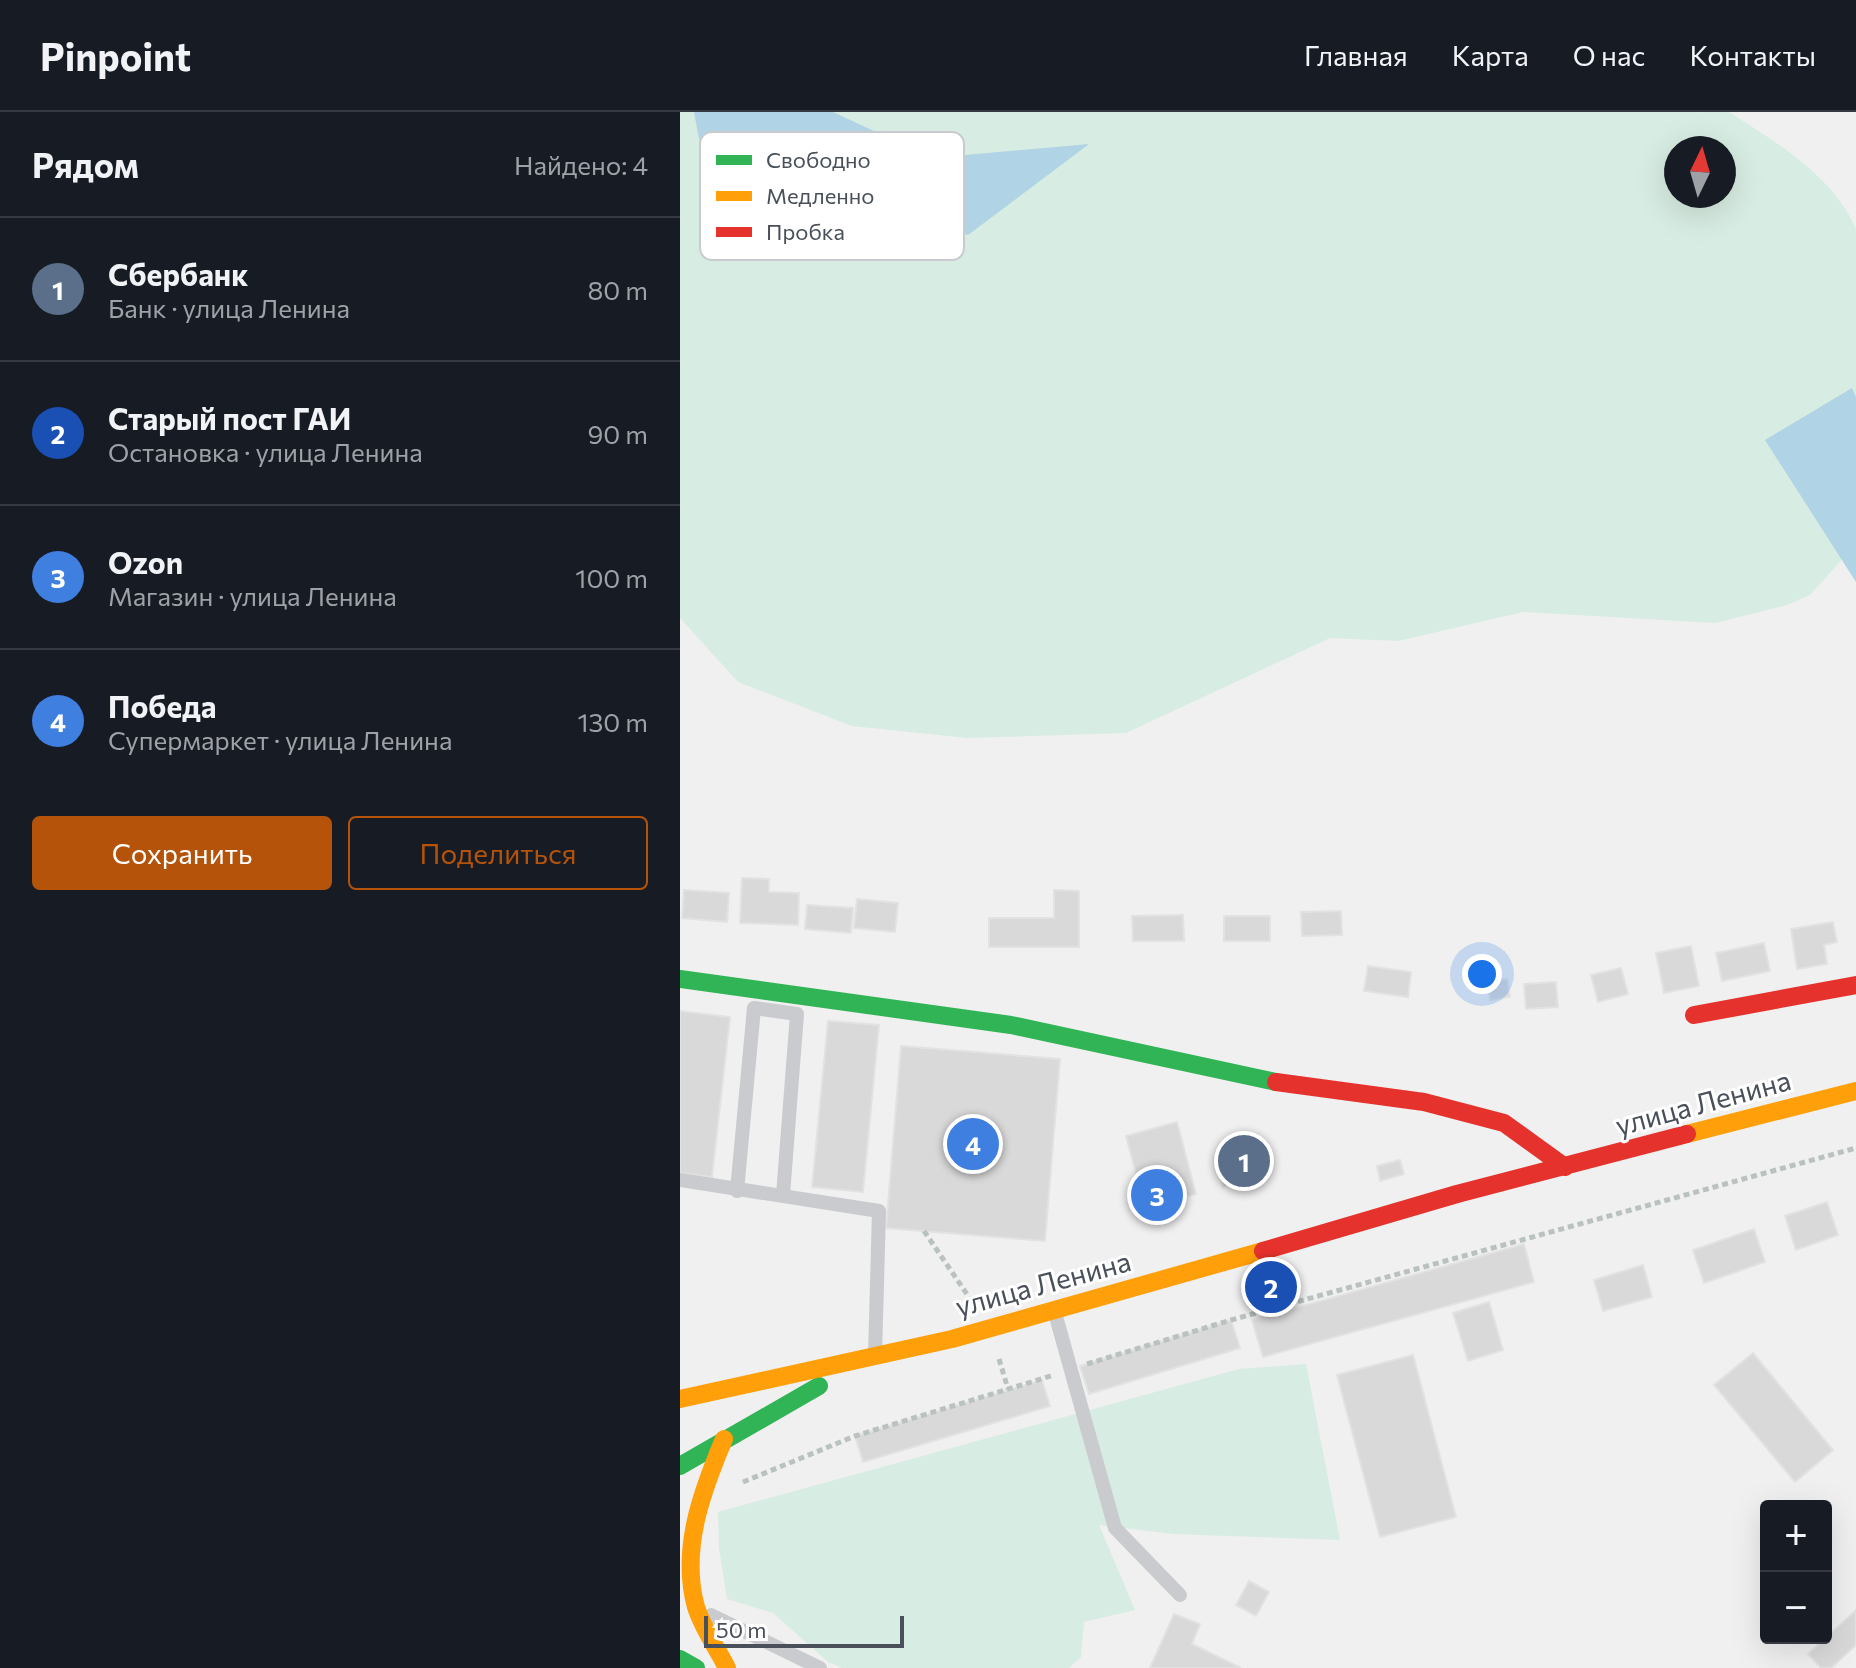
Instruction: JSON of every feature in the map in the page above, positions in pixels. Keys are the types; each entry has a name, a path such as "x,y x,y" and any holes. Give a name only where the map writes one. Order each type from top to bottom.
{"main road":[{"path":"680,979 1011,1025 1301,1087 1424,1102 1504,1123 1565,1167"},
{"path":"1694,1015 1856,985"},
{"name":"улица Ленина","path":"875,1360 1285,1246 1402,1209 1856,1091"},
{"path":"680,1399 875,1360"},
{"path":"680,1466 795,1396 875,1360"},
{"path":"724,1439 698,1500 687,1561 697,1607 727,1668"},
{"path":"680,1659 696,1668"}],"lane":[{"path":"737,1191 754,1008 797,1014 783,1195"},
{"path":"680,1180 879,1211 875,1360"},
{"path":"1054,1309 1115,1528 1180,1595"},
{"path":"697,1607 820,1668"}],"path":[{"path":"740,1483 855,1436 1261,1312 1856,1148"}],"green space":[{"path":"680,112 1729,112 1802,162 1833,193 1856,229 1856,544 1810,595 1787,605 1715,623 1523,612 1398,641 1330,638 1126,733 967,738 852,726 738,682 680,618"},
{"path":"1306,1364 1340,1540 1174,1534 1099,1525 1135,1610 1084,1622 1081,1657 1069,1668 842,1668 828,1662 773,1613 727,1599 719,1548 718,1512 1239,1369"}],"water":[{"path":"694,112 833,112 876,132 700,132 699,139"},
{"path":"1089,144 968,235 964,234 964,155"},
{"path":"1852,388 1856,397 1856,582 1765,440"}],"building":[{"path":"742,878 769,879 769,892 799,893 798,925 740,923"},
{"path":"684,890 729,893 727,922 682,918"},
{"path":"1054,890 1079,891 1079,947 989,947 989,918 1054,918"},
{"path":"857,899 898,903 895,932 854,928"},
{"path":"807,905 853,908 851,933 805,929"},
{"path":"1341,911 1342,935 1302,936 1301,912"},
{"path":"1183,915 1184,941 1133,941 1132,916"},
{"path":"1224,916 1270,916 1270,941 1224,941"},
{"path":"1833,922 1837,942 1824,945 1827,964 1797,969 1791,929"},
{"path":"1764,943 1770,971 1722,981 1716,953"},
{"path":"1691,946 1699,986 1664,993 1656,953"},
{"path":"1368,966 1411,972 1408,997 1364,991"},
{"path":"1621,968 1628,994 1598,1002 1591,975"},
{"path":"1507,979 1510,997 1490,1000 1488,981"},
{"path":"1556,982 1558,1007 1526,1009 1524,984"},
{"path":"680,1011 730,1017 712,1177 680,1173"},
{"path":"828,1021 879,1025 863,1192 812,1187"},
{"path":"901,1046 1060,1059 1045,1241 886,1228"},
{"path":"1177,1122 1196,1194 1145,1207 1126,1136"},
{"path":"1256,1145 1265,1176 1223,1187 1215,1156"},
{"path":"1400,1160 1404,1174 1380,1181 1377,1166"},
{"path":"1827,1202 1838,1235 1796,1250 1785,1216"},
{"path":"1754,1229 1765,1262 1704,1283 1693,1250"},
{"path":"1524,1244 1534,1282 1263,1357 1252,1320"},
{"path":"1643,1265 1652,1297 1603,1311 1594,1280"},
{"path":"1272,1282 1276,1291 1253,1300 1250,1290"},
{"path":"1489,1302 1503,1350 1468,1361 1453,1313"},
{"path":"1231,1320 1240,1348 1089,1394 1080,1366"},
{"path":"1753,1353 1833,1450 1795,1482 1714,1385"},
{"path":"1413,1355 1456,1517 1380,1537 1337,1375"},
{"path":"1042,1380 1050,1406 863,1462 855,1436"},
{"path":"1249,1581 1269,1592 1256,1616 1236,1605"},
{"path":"1856,1610 1856,1645 1831,1668 1821,1668 1808,1654 1819,1644 1832,1644 1832,1632"},
{"path":"1174,1614 1200,1624 1192,1644 1241,1668 1150,1668"}],"traffic: fast":[{"path":"680,979 1011,1025 1276,1082"},
{"path":"680,1466 819,1386"},
{"path":"680,1659 696,1668"}],"traffic: slow":[{"path":"1687,1134 1856,1091"},
{"path":"680,1399 952,1339 1263,1251"},
{"path":"724,1439 701,1500 691,1564 696,1607 727,1668"}],"traffic: jam":[{"path":"1694,1015 1856,985"},
{"path":"1276,1082 1424,1102 1504,1123 1565,1167"},
{"path":"1263,1251 1457,1194 1687,1134"}],"place":[{"name":"Победа","path":"973,1144"},
{"name":"Сбербанк","path":"1244,1161"},
{"name":"Ozon","path":"1157,1195"},
{"name":"Старый пост ГАИ","path":"1271,1287"}]}
